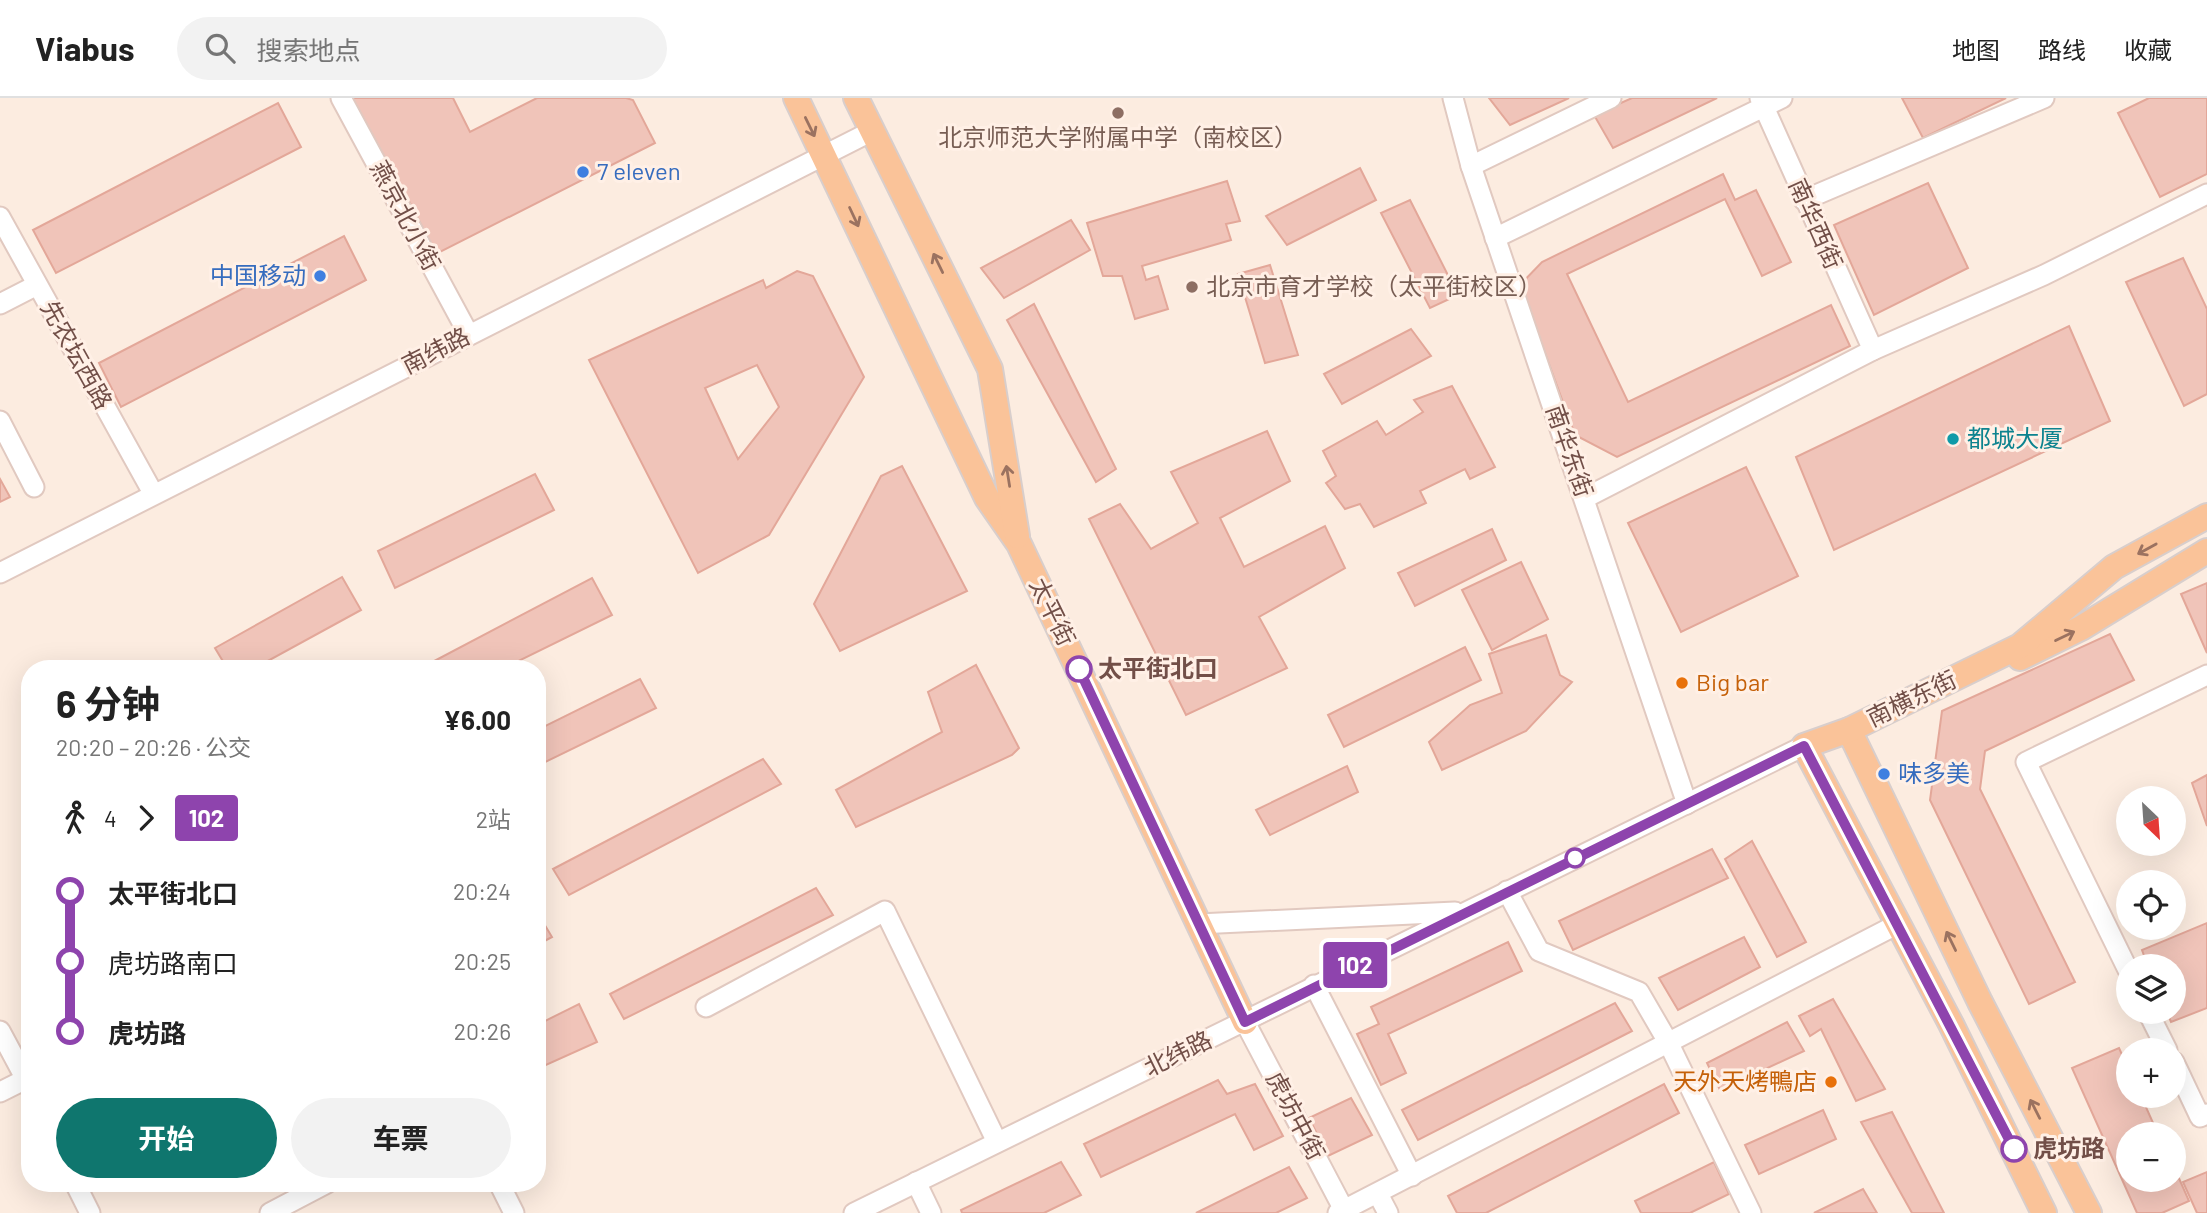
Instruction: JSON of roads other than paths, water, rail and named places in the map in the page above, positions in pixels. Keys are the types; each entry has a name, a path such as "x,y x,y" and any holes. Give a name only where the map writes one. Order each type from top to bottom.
{"main road":[{"name":"太平街","path":"796,98 987,498 1019,544 1245,1022"},
{"name":"太平街","path":"856,98 990,369 1019,544"},
{"name":"南横东街","path":"1849,730 2020,646 2114,567 2207,516"},
{"name":"南横东街","path":"1849,730 1865,734 2069,634 2207,551"},
{"path":"2044,1213 1951,1024 1896,925 1804,746 1849,730 1980,1002 2088,1213"}],"street":[{"name":"燕京北小街","path":"341,98 469,335"},
{"name":"南华东街","path":"1453,98 1471,166 1687,804"},
{"path":"1471,166 1611,98"},
{"path":"1804,200 2044,98"},
{"path":"1495,238 1769,101"},
{"name":"南华西街","path":"1769,101 1804,200 1872,350"},
{"name":"南纬路","path":"0,573 153,493 873,131"},
{"path":"1585,498 1872,350 2044,275 2207,194"},
{"name":"先农坛西路","path":"0,217 153,493"},
{"path":"0,304 37,285"},
{"path":"0,421 34,487"},
{"path":"2120,954 2026,762 2207,675"},
{"name":"北纬路","path":"854,1213 1804,746"},
{"path":"1507,891 1538,951 1639,992 1668,1042 1751,1213"},
{"path":"706,1007 885,911 996,1142"},
{"path":"1198,924 1463,912"},
{"path":"1341,1212 1896,925"},
{"path":"1314,985 1412,1176"},
{"name":"虎坊中街","path":"1245,1022 1341,1212"},
{"path":"0,1031 21,1068"},
{"path":"0,1092 21,1084"},
{"path":"2186,1087 2200,1117 2207,1114"},
{"path":"916,1182 931,1213"},
{"path":"80,1192 90,1213"},
{"path":"270,1213 310,1192"},
{"path":"504,1192 514,1213"},
{"path":"1378,1194 1388,1213"}],"place":[{"name":"北京师范大学附属中学（南校区）","path":"1118,113"},
{"name":"7 eleven","path":"583,172"},
{"name":"中国移动","path":"320,276"},
{"name":"北京市育才学校（太平街校区）","path":"1192,287"},
{"name":"都城大厦","path":"1953,439"},
{"name":"太平街北口","path":"1079,669"},
{"name":"Big bar","path":"1682,683"},
{"name":"味多美","path":"1884,774"},
{"name":"天外天烤鴨店","path":"1831,1082"},
{"name":"虎坊路","path":"2014,1149"}]}
